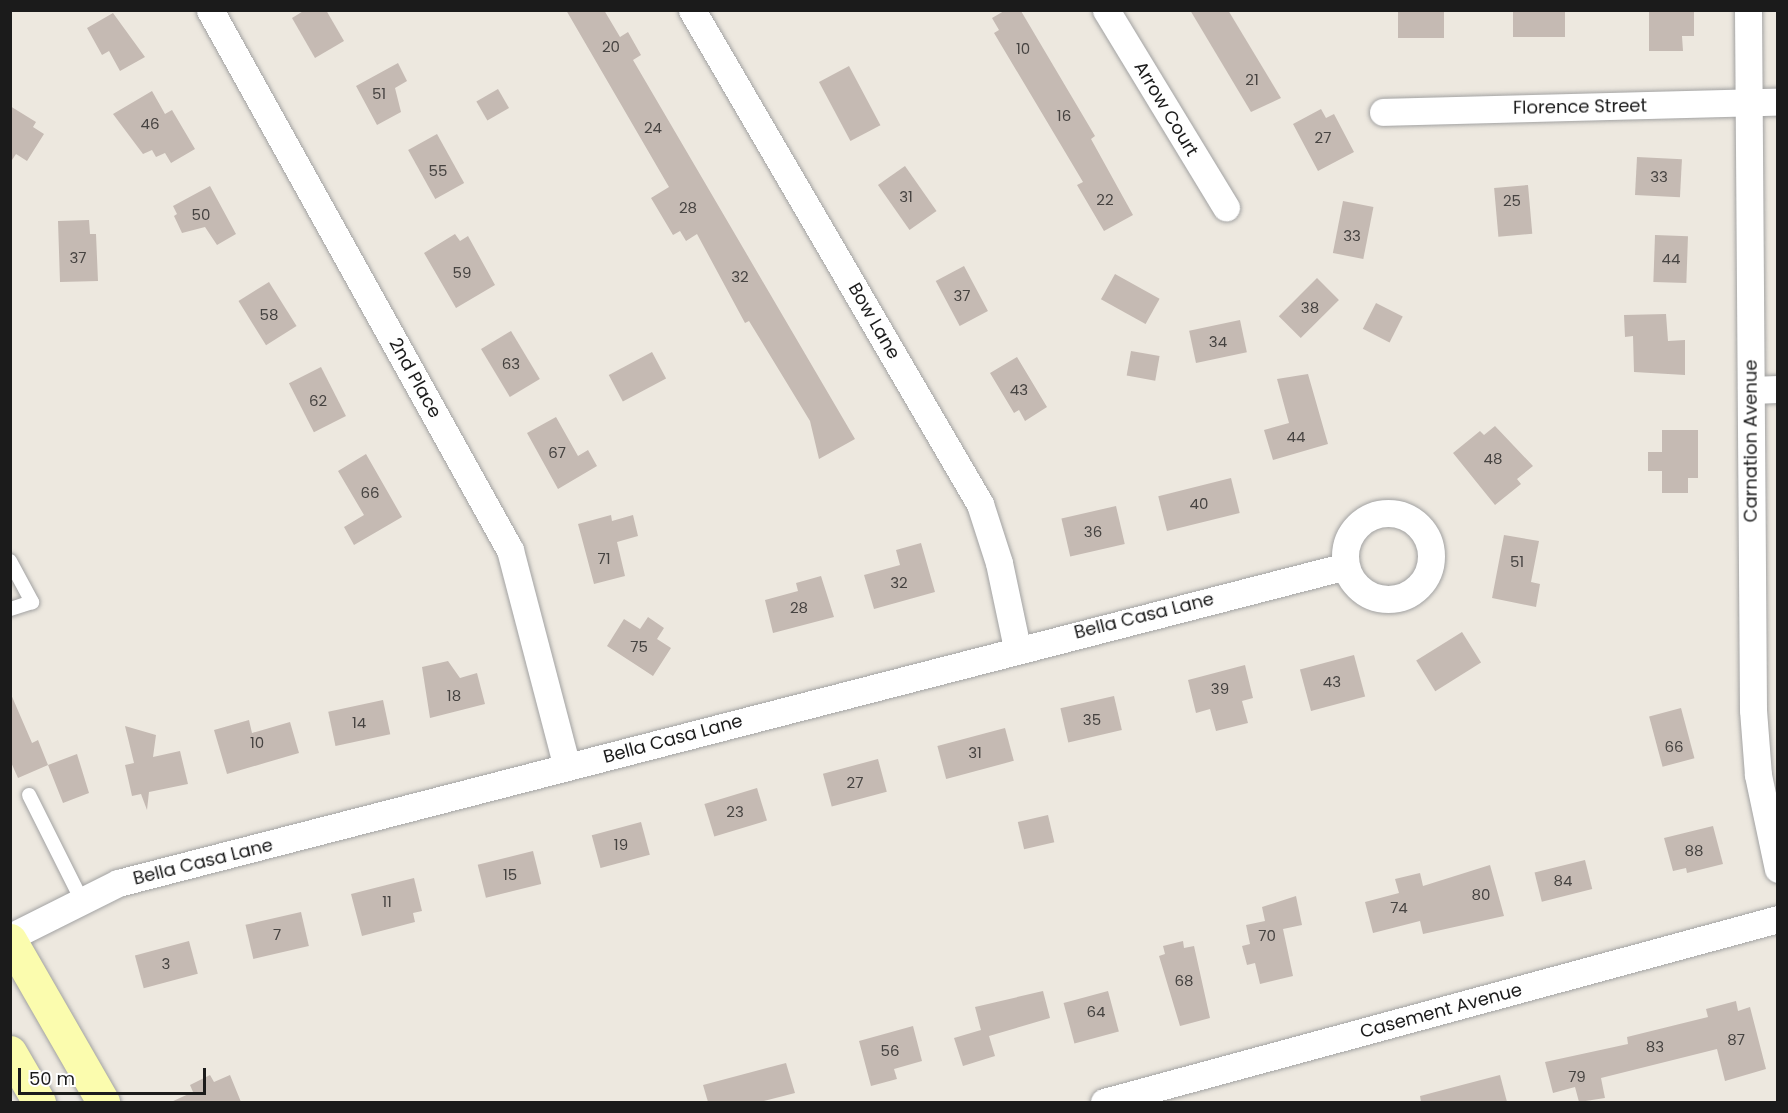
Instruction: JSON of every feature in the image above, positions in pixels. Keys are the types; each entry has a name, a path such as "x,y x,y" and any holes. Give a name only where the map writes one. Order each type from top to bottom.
{"main road":[{"path":"10,939 103,1102"},
{"path":"10,1052 39,1102"}],"street":[{"name":"2nd Place","path":"210,10 510,550 567,767"},
{"name":"Bow Lane","path":"692,10 980,504 999,563 1017,648"},
{"name":"Arrow Court","path":"1106,10 1226,207"},
{"name":"Carnation Avenue","path":"1748,10 1753,710 1758,775 1778,869"},
{"name":"Florence Street","path":"1383,112 1778,102"},
{"path":"1751,390 1778,389"},
{"name":"Bella Casa Lane","path":"10,939 81,899 118,883 1017,648 1346,566"},
{"name":"Casement Avenue","path":"1104,1102 1778,919"}],"lane":[{"path":"10,561 32,602 10,609"},
{"path":"29,795 81,899"}],"building":[{"path":"305,10 326,10 344,41 315,58 292,18"},
{"path":"566,10 604,10 620,37 628,32 641,55 633,60 855,439 819,459 810,421 749,321 745,323 697,234 686,241 680,231 673,235 651,198 669,187"},
{"path":"1190,10 1228,10 1281,98 1251,112"},
{"path":"1398,10 1444,10 1444,38 1398,38"},
{"path":"1513,10 1565,10 1565,37 1513,37"},
{"path":"1649,10 1694,10 1694,36 1682,36 1683,51 1649,51"},
{"path":"1004,11 1021,11 1095,136 1091,139 1133,215 1104,231 1077,185 1083,182 994,33 999,30 992,18"},
{"path":"113,13 145,57 120,71 109,51 102,55 87,28"},
{"path":"398,63 407,81 395,88 401,112 377,125 356,86"},
{"path":"849,66 880,125 850,141 819,82"},
{"path":"498,89 509,108 487,121 476,102"},
{"path":"152,91 165,114 172,110 195,149 171,163 165,153 156,157 152,150 143,154 113,114"},
{"path":"10,106 36,122 33,127 44,134 27,161 16,154 10,163"},
{"path":"1321,109 1326,118 1334,114 1354,152 1318,171 1293,124"},
{"path":"437,134 464,183 435,199 408,150"},
{"path":"1637,157 1682,159 1680,197 1635,195"},
{"path":"905,166 937,211 910,230 878,185"},
{"path":"1528,185 1532,234 1498,237 1494,188"},
{"path":"210,186 236,234 217,245 205,227 182,233 174,216 177,214 173,206"},
{"path":"1343,201 1373,207 1363,259 1333,253"},
{"path":"89,220 90,234 96,234 98,281 60,282 58,221"},
{"path":"455,234 460,241 468,236 495,285 456,308 424,253"},
{"path":"1655,235 1688,236 1686,283 1653,282"},
{"path":"964,266 988,311 960,326 936,281"},
{"path":"1115,274 1160,299 1146,324 1101,299"},
{"path":"1317,278 1339,300 1301,338 1279,316"},
{"path":"269,282 297,326 266,345 238,301"},
{"path":"1376,303 1403,317 1390,342 1363,329"},
{"path":"1666,314 1668,341 1685,340 1685,375 1634,372 1633,336 1625,337 1624,315"},
{"path":"1240,320 1247,352 1196,363 1189,331"},
{"path":"511,331 540,379 510,397 481,349"},
{"path":"1131,351 1160,356 1155,381 1127,376"},
{"path":"652,352 666,378 623,401 609,375"},
{"path":"1017,357 1047,407 1025,421 1019,410 1014,413 990,373"},
{"path":"321,367 346,416 314,432 289,383"},
{"path":"1308,374 1328,444 1273,460 1264,430 1289,423 1277,379"},
{"path":"556,417 578,456 588,450 597,466 558,489 527,433"},
{"path":"1495,426 1533,466 1517,479 1521,484 1495,505 1453,453 1480,431 1484,435"},
{"path":"1662,430 1698,430 1698,478 1688,478 1688,493 1662,493 1662,471 1648,471 1648,452 1662,452"},
{"path":"366,454 402,517 354,545 344,527 364,515 338,471"},
{"path":"1231,478 1240,513 1167,531 1158,496"},
{"path":"1116,506 1125,544 1070,557 1061,519"},
{"path":"611,515 612,521 633,515 638,536 617,542 625,576 594,584 578,524"},
{"path":"1504,535 1539,541 1531,582 1540,584 1536,607 1492,598"},
{"path":"921,543 935,592 874,609 864,575 900,565 896,550"},
{"path":"821,576 834,617 773,633 765,600 798,591 796,583"},
{"path":"648,617 664,628 657,639 671,648 653,676 607,646 624,619 640,629"},
{"path":"1462,632 1481,663 1435,691 1416,661"},
{"path":"1354,655 1365,697 1311,711 1300,669"},
{"path":"448,661 460,678 477,673 485,704 430,718 422,667"},
{"path":"1245,665 1253,698 1242,701 1248,723 1216,731 1210,709 1196,713 1188,680"},
{"path":"10,692 32,743 38,740 48,765 18,778 10,760"},
{"path":"1114,696 1122,730 1068,742 1060,708"},
{"path":"383,700 390,734 336,746 328,712"},
{"path":"1681,708 1694,758 1663,767 1649,717"},
{"path":"249,720 252,733 290,722 299,753 227,774 214,730"},
{"path":"125,726 156,735 153,757 180,751 188,784 149,792 147,810 141,794 132,796 125,765 134,763"},
{"path":"1005,728 1014,761 946,779 937,746"},
{"path":"77,754 89,793 63,803 48,765"},
{"path":"878,759 887,792 832,807 823,774"},
{"path":"757,788 767,821 714,837 704,804"},
{"path":"1048,815 1054,842 1024,849 1018,822"},
{"path":"641,822 650,855 601,868 592,835"},
{"path":"1713,826 1723,864 1687,873 1686,868 1673,871 1664,838"},
{"path":"533,851 541,884 486,898 478,865"},
{"path":"1585,860 1592,889 1542,902 1535,873"},
{"path":"1490,865 1504,916 1423,934 1420,921 1373,933 1365,902 1399,893 1395,879 1420,873 1423,886"},
{"path":"414,878 422,911 413,913 415,922 362,936 351,894"},
{"path":"1296,896 1302,925 1283,929 1293,976 1260,984 1255,963 1247,965 1242,946 1250,944 1246,925 1265,921 1262,907"},
{"path":"301,912 309,946 253,959 245,925"},
{"path":"189,941 198,974 144,988 135,955"},
{"path":"1183,941 1184,948 1194,946 1210,1018 1180,1026 1159,956 1165,954 1163,946"},
{"path":"1043,991 1050,1018 989,1036 995,1056 963,1066 954,1038 981,1030 975,1007"},
{"path":"1108,991 1119,1032 1074,1043 1064,1003"},
{"path":"1736,1001 1738,1011 1750,1007 1766,1069 1725,1081 1717,1049 1601,1078 1605,1098 1579,1102 1575,1087 1553,1093 1545,1062 1628,1044 1627,1037 1708,1017 1706,1009"},
{"path":"913,1026 922,1061 894,1069 897,1079 871,1086 859,1041"},
{"path":"786,1063 795,1093 760,1102 708,1102 703,1085"},
{"path":"210,1075 214,1082 230,1075 241,1102 171,1102 193,1092 190,1085"},
{"path":"1500,1075 1507,1102 1421,1102 1420,1096"}]}
